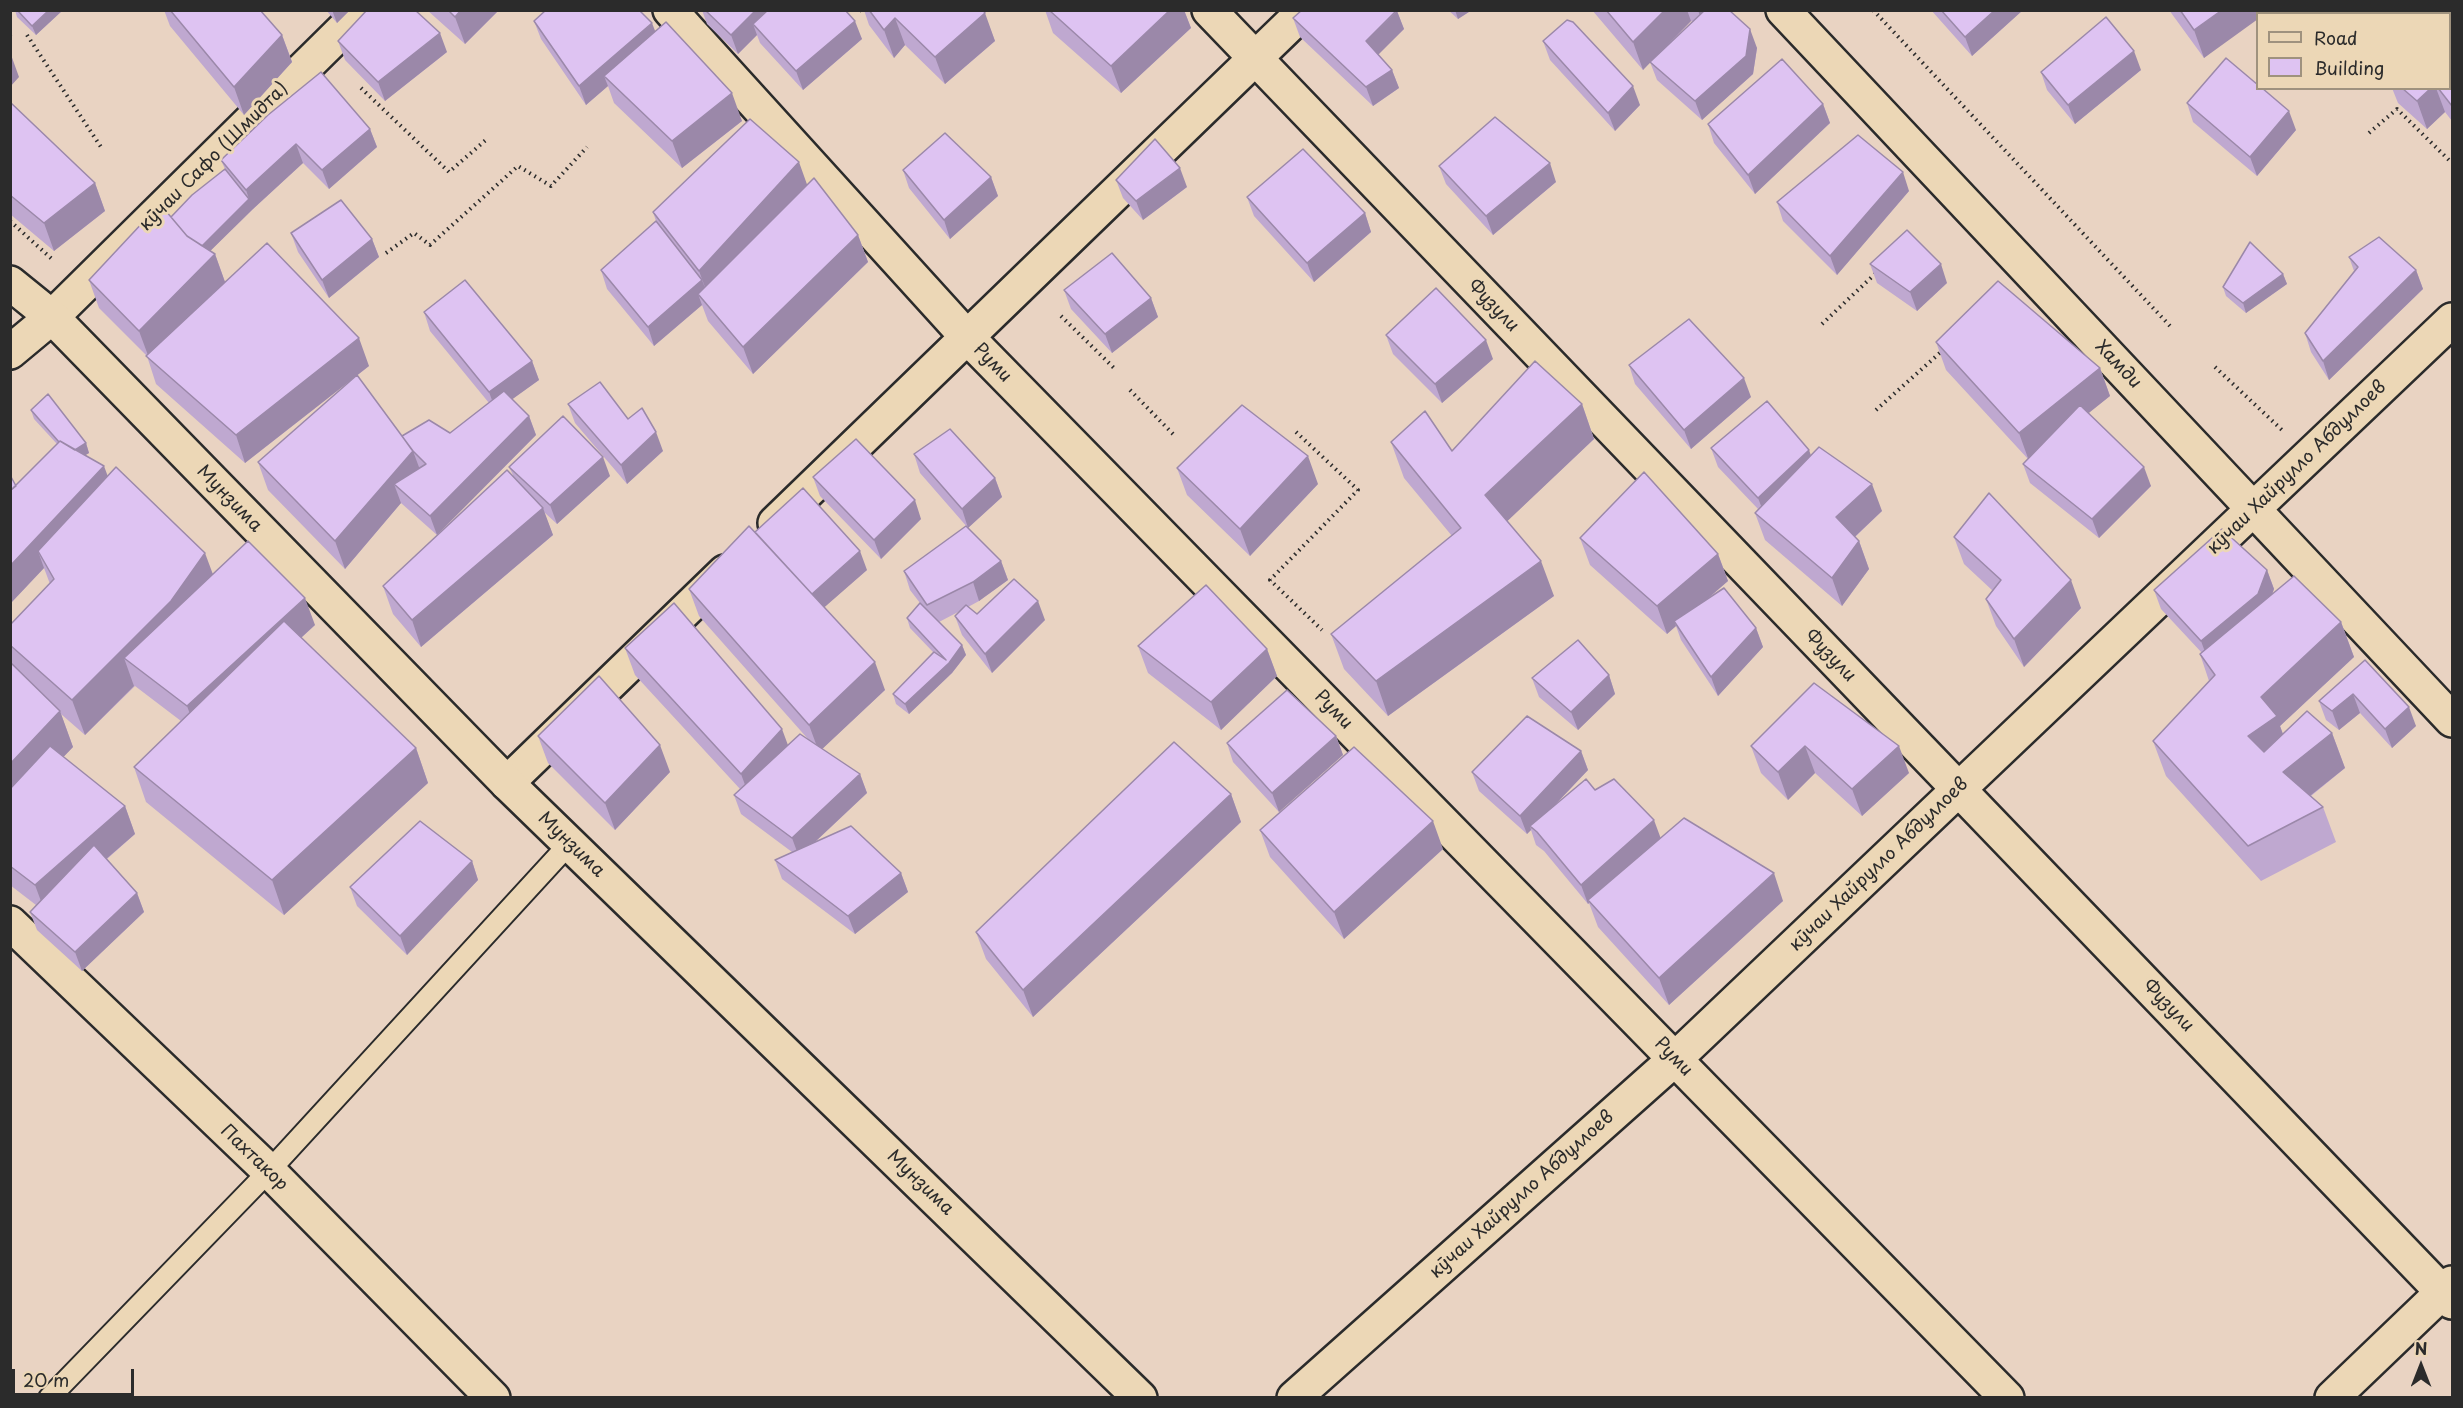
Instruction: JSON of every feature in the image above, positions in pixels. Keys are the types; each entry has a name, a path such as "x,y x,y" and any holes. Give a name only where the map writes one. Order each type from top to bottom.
{"street":[{"name":"кӯчаи Сафо (Шмидта)","path":"10,352 52,316 363,10"},
{"name":"Руми","path":"670,10 967,337 2007,1398"},
{"name":"Фузули","path":"1209,10 1958,789 2449,1292"},
{"path":"507,783 1305,10"},
{"name":"Хамди","path":"1783,10 2452,720"},
{"name":"Мунзима","path":"10,283 52,316 507,783 1140,1398"},
{"name":"кӯчаи Хайрулло Абдуллоев","path":"1294,1398 1675,1059 2452,320"},
{"name":"Пахтакор","path":"10,923 269,1171 493,1398"},
{"path":"2332,1398 2449,1292"}],"lane":[{"path":"49,1398 269,1171 570,843"}],"path":[{"path":"1873,10 2171,327"},
{"path":"27,35 101,147"},
{"path":"361,88 449,172 487,139"},
{"path":"2369,133 2397,109 2452,163"},
{"path":"386,254 414,233 430,245 518,166 550,186 587,147"},
{"path":"10,221 61,268"},
{"path":"1822,324 1878,271"},
{"path":"1061,316 1115,369"},
{"path":"1876,410 1946,348"},
{"path":"2215,367 2284,432"},
{"path":"1130,390 1173,434"},
{"path":"1296,432 1358,490 1270,580 1322,630"}],"building":[{"path":"17,10 49,10 32,26"},
{"path":"170,10 260,10 282,35 234,87"},
{"path":"367,10 415,10 440,33 378,82 338,41"},
{"path":"448,10 461,10 455,17"},
{"path":"546,10 639,10 652,23 579,86 534,21"},
{"path":"705,10 756,10 731,35"},
{"path":"768,10 845,10 855,21 796,71 753,24"},
{"path":"869,10 983,10 985,13 935,57 895,18 884,30"},
{"path":"1049,10 1170,10 1111,66"},
{"path":"1302,10 1397,10 1366,41 1392,70 1366,87 1293,18"},
{"path":"1606,10 1665,10 1633,42"},
{"path":"1705,10 1729,10 1750,29 1746,56 1695,101 1650,62"},
{"path":"1941,10 1995,10 1965,37"},
{"path":"2180,10 2222,10 2194,30"},
{"path":"2452,10 2452,106 2440,90 2451,90 2451,12 2448,12"},
{"path":"2106,17 2134,51 2068,105 2041,72"},
{"path":"1567,20 1573,22 1633,86 1608,113 1543,41"},
{"path":"666,22 732,93 672,141 604,76"},
{"path":"2226,58 2256,83 2256,90 2264,90 2289,111 2250,157 2187,103"},
{"path":"1782,59 1823,104 1748,175 1708,124"},
{"path":"321,72 370,129 322,170 296,144 246,190 221,160 268,115"},
{"path":"2404,90 2429,90 2417,101"},
{"path":"10,102 95,183 44,223 10,195"},
{"path":"1495,117 1550,163 1486,216 1439,166"},
{"path":"750,119 799,162 699,271 653,212"},
{"path":"945,133 991,177 944,220 903,170"},
{"path":"1858,135 1903,172 1830,256 1777,202"},
{"path":"1155,139 1180,168 1136,201 1116,180"},
{"path":"1303,149 1365,213 1307,263 1247,197"},
{"path":"225,169 249,199 202,246 187,236 171,217 192,195"},
{"path":"814,178 858,235 743,347 698,294"},
{"path":"341,200 372,239 322,280 291,233"},
{"path":"160,204 187,236 215,254 139,331 89,280"},
{"path":"656,221 702,280 648,327 601,270"},
{"path":"1907,230 1941,264 1910,292 1870,264"},
{"path":"2379,237 2416,270 2323,361 2305,333 2358,267 2349,257"},
{"path":"2250,242 2283,274 2243,303 2223,287"},
{"path":"267,243 359,338 236,435 146,356"},
{"path":"1112,253 1151,298 1105,334 1064,290"},
{"path":"465,280 532,361 489,392 424,312"},
{"path":"1998,281 2100,368 2019,433 1936,342"},
{"path":"1436,288 1486,340 1435,384 1386,335"},
{"path":"1689,319 1744,378 1684,430 1629,365"},
{"path":"1535,361 1582,404 1485,495 1541,561 1376,681 1331,634 1461,528 1391,442 1425,411 1452,451"},
{"path":"357,375 413,451 335,541 258,462"},
{"path":"600,382 628,419 642,408 656,432 621,465 568,404"},
{"path":"504,391 529,416 430,516 394,484 426,464 402,436 429,420 450,433"},
{"path":"48,394 86,443 75,450 59,442 31,410"},
{"path":"1767,401 1809,450 1758,498 1711,448"},
{"path":"1242,405 1308,456 1240,529 1177,468"},
{"path":"2080,405 2144,467 2092,519 2023,464"},
{"path":"563,416 603,457 550,505 509,467"},
{"path":"950,429 995,478 962,509 914,454"},
{"path":"856,439 915,500 874,540 813,477"},
{"path":"60,441 104,466 10,566 10,491"},
{"path":"1819,447 1872,484 1836,517 1859,541 1832,578 1755,513"},
{"path":"116,467 205,553 171,601 72,700 10,645 10,625 54,579 38,551"},
{"path":"507,470 543,508 412,620 383,586"},
{"path":"1644,472 1718,554 1657,606 1580,538"},
{"path":"10,475 16,486 10,491"},
{"path":"803,488 860,551 812,594 755,532"},
{"path":"1989,493 2071,580 2014,639 1986,599 2001,580 1954,537"},
{"path":"749,526 875,662 809,725 689,589"},
{"path":"966,526 1001,561 973,582 927,605 904,571"},
{"path":"2222,529 2267,570 2258,594 2201,641 2154,590"},
{"path":"248,541 305,598 187,706 124,658"},
{"path":"2294,576 2341,622 2261,697 2277,716 2248,736 2264,752 2307,711 2332,733 2283,772 2323,807 2248,846 2153,741 2215,675 2200,654"},
{"path":"1014,579 1038,601 985,654 955,616 966,605 977,614"},
{"path":"1206,585 1267,649 1211,702 1138,646"},
{"path":"1724,588 1756,628 1711,677 1674,621"},
{"path":"674,603 782,729 741,774 625,648"},
{"path":"920,603 962,645 949,663 905,704 893,694 934,652 946,660 907,618"},
{"path":"284,621 416,748 272,880 134,767"},
{"path":"1578,640 1609,675 1571,712 1532,678"},
{"path":"2365,660 2409,707 2385,729 2353,694 2332,711 2319,701"},
{"path":"10,662 60,711 10,764"},
{"path":"599,676 660,745 605,803 538,736"},
{"path":"1814,683 1899,746 1852,789 1805,746 1778,772 1751,746"},
{"path":"1287,690 1336,736 1272,793 1227,743"},
{"path":"1527,716 1581,751 1520,816 1472,772"},
{"path":"800,734 860,774 792,838 734,795"},
{"path":"1174,742 1231,794 1023,990 976,932"},
{"path":"50,746 125,806 35,885 10,866 10,789"},
{"path":"1354,747 1433,821 1334,912 1260,830"},
{"path":"1586,779 1595,790 1614,779 1654,820 1581,885 1530,826"},
{"path":"1684,818 1774,873 1659,978 1588,900"},
{"path":"420,821 472,861 400,936 350,887"},
{"path":"851,826 901,873 848,916 775,860"},
{"path":"94,845 137,893 75,952 30,912"}]}
